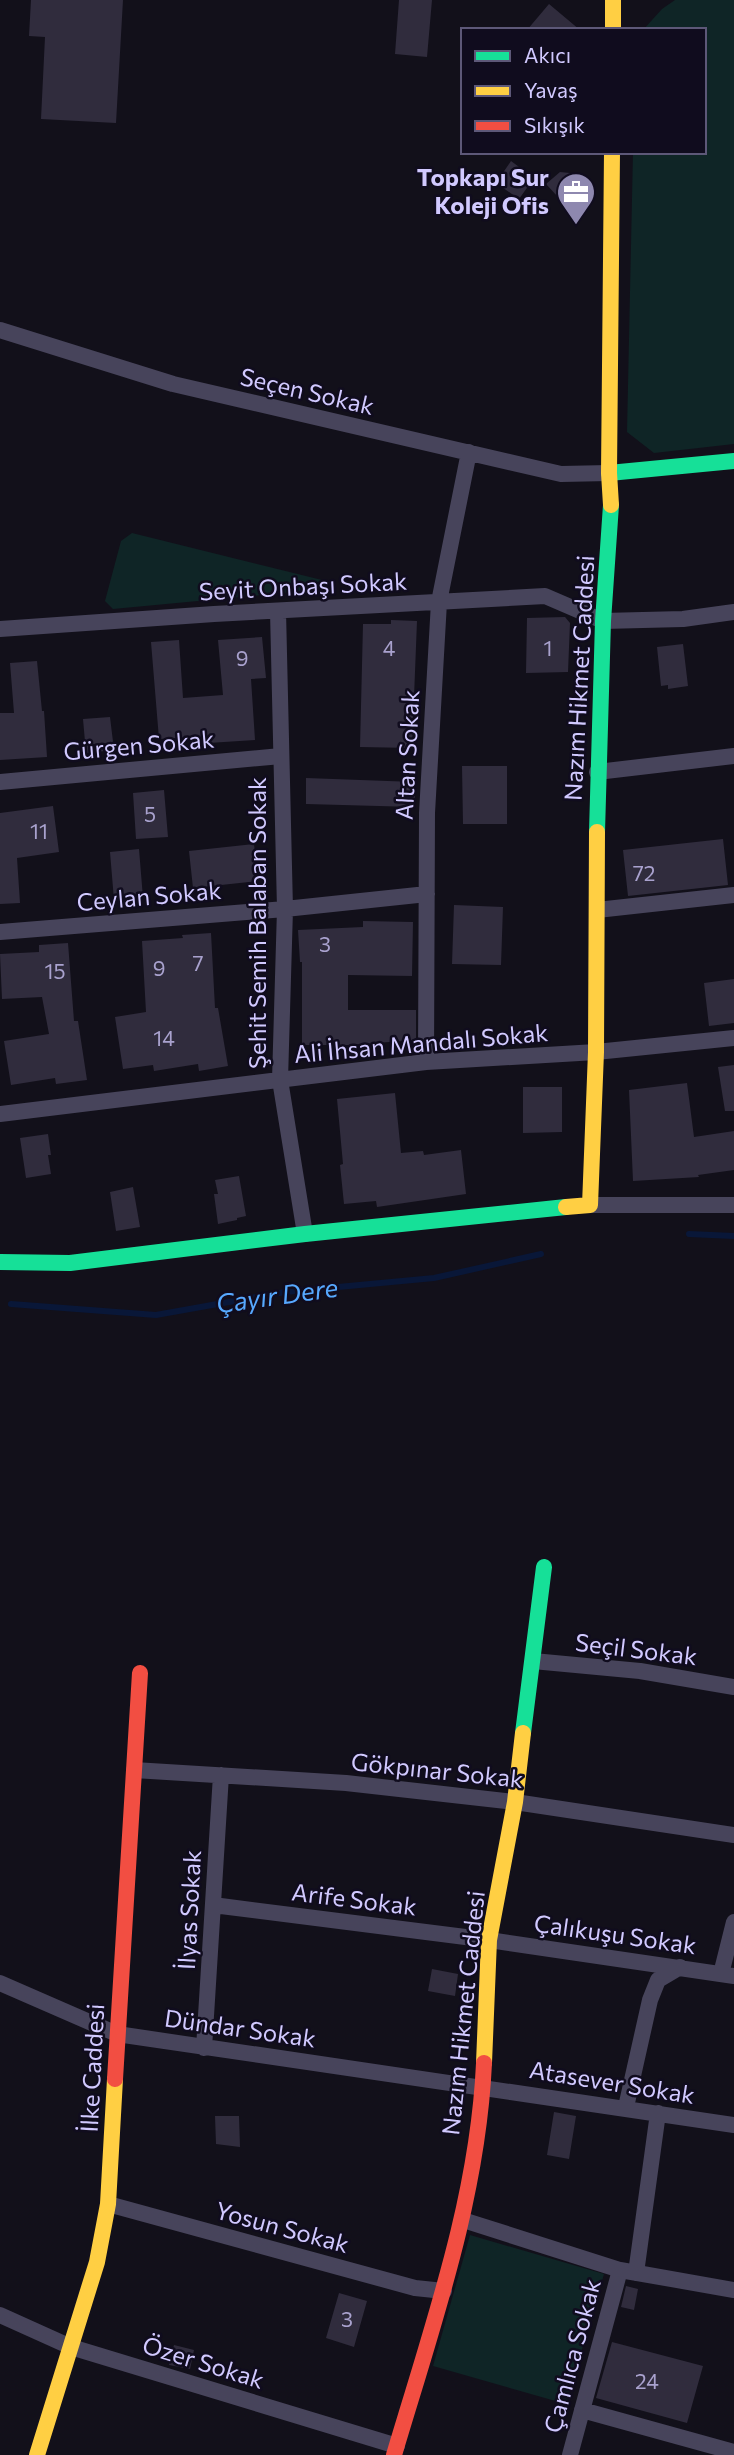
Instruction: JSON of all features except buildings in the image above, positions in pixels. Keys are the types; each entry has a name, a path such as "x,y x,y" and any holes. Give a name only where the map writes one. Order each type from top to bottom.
{"street":[{"path":"613,0 613,28"},
{"name":"Nazım Hikmet Caddesi","path":"590,1205 596,1052 597,772 603,621 612,516 609,473 612,154"},
{"name":"Seçen Sokak","path":"0,330 173,384 562,474 609,473"},
{"name":"Altan Sokak","path":"426,1062 427,813 439,602 469,452"},
{"path":"609,473 734,461"},
{"name":"Seyit Onbaşı Sokak","path":"0,629 545,596 603,621"},
{"name":"Şehit Semih Balaban Sokak","path":"278,611 285,909 280,1080 305,1234"},
{"path":"603,621 683,619 734,612"},
{"path":"597,772 734,755"},
{"name":"Gürgen Sokak","path":"0,782 281,756"},
{"name":"Ceylan Sokak","path":"0,932 285,909 427,894"},
{"path":"597,910 734,895"},
{"name":"Ali İhsan Mandalı Sokak","path":"0,1114 426,1062 596,1052 734,1038"},
{"path":"0,1262 70,1263 305,1234 590,1205 734,1205"},
{"name":"Nazım Hikmet Caddesi","path":"395,2451 463,2220 483,2087 489,1940 515,1801 544,1567"},
{"name":"Seçil Sokak","path":"533,1661 640,1671 734,1687"},
{"name":"İlke Caddesi","path":"37,2455 97,2262 108,2204 140,1673"},
{"name":"Gökpınar Sokak","path":"134,1770 346,1783 515,1801 734,1835"},
{"name":"İlyas Sokak","path":"204,2048 221,1775"},
{"name":"Arife Sokak","path":"213,1905 489,1940"},
{"path":"728,1975 734,1922"},
{"name":"Çalıkuşu Sokak","path":"489,1940 728,1975"},
{"path":"626,2107 650,2000 658,1980 680,1967"},
{"name":"Dündar Sokak","path":"0,1983 117,2034 483,2087"},
{"name":"Atasever Sokak","path":"483,2087 734,2125"},
{"path":"636,2273 657,2113"},
{"name":"Yosun Sokak","path":"108,2204 415,2288 443,2291"},
{"path":"463,2220 620,2270 734,2290"},
{"name":"Çamlıca Sokak","path":"570,2455 620,2270"},
{"name":"Özer Sokak","path":"0,2315 71,2347 395,2451"},
{"path":"582,2410 734,2452"}],"green space":[{"path":"675,0 734,0 734,444 654,453 627,432 633,154 706,154 706,28 645,28 662,9"},
{"path":"132,533 326,581 325,589 113,609 105,601 121,541"},
{"path":"470,2235 604,2274 566,2404 433,2366"}],"waterway":[{"name":"Çayır Dere","path":"689,1234 734,1236"},
{"name":"Çayır Dere","path":"11,1304 156,1315 285,1292 434,1278 541,1254"}],"traffic: fast":[{"path":"609,473 734,461"},
{"path":"597,832 603,621 611,505"},
{"path":"0,1262 70,1263 305,1234 566,1207"},
{"path":"523,1733 544,1567"}],"traffic: slow":[{"path":"613,0 613,28"},
{"path":"611,505 612,154"},
{"path":"566,1207 590,1205 596,1052 597,832"},
{"path":"484,2063 489,1940 515,1802 523,1733"},
{"path":"37,2455 97,2262 108,2204 115,2079"}],"traffic: jam":[{"path":"115,2079 140,1673"},
{"path":"394,2455 438,2310 463,2213 473,2163 484,2063"}],"place":[{"name":"Topkapı Sur Koleji Ofis","path":"576,226"}]}
